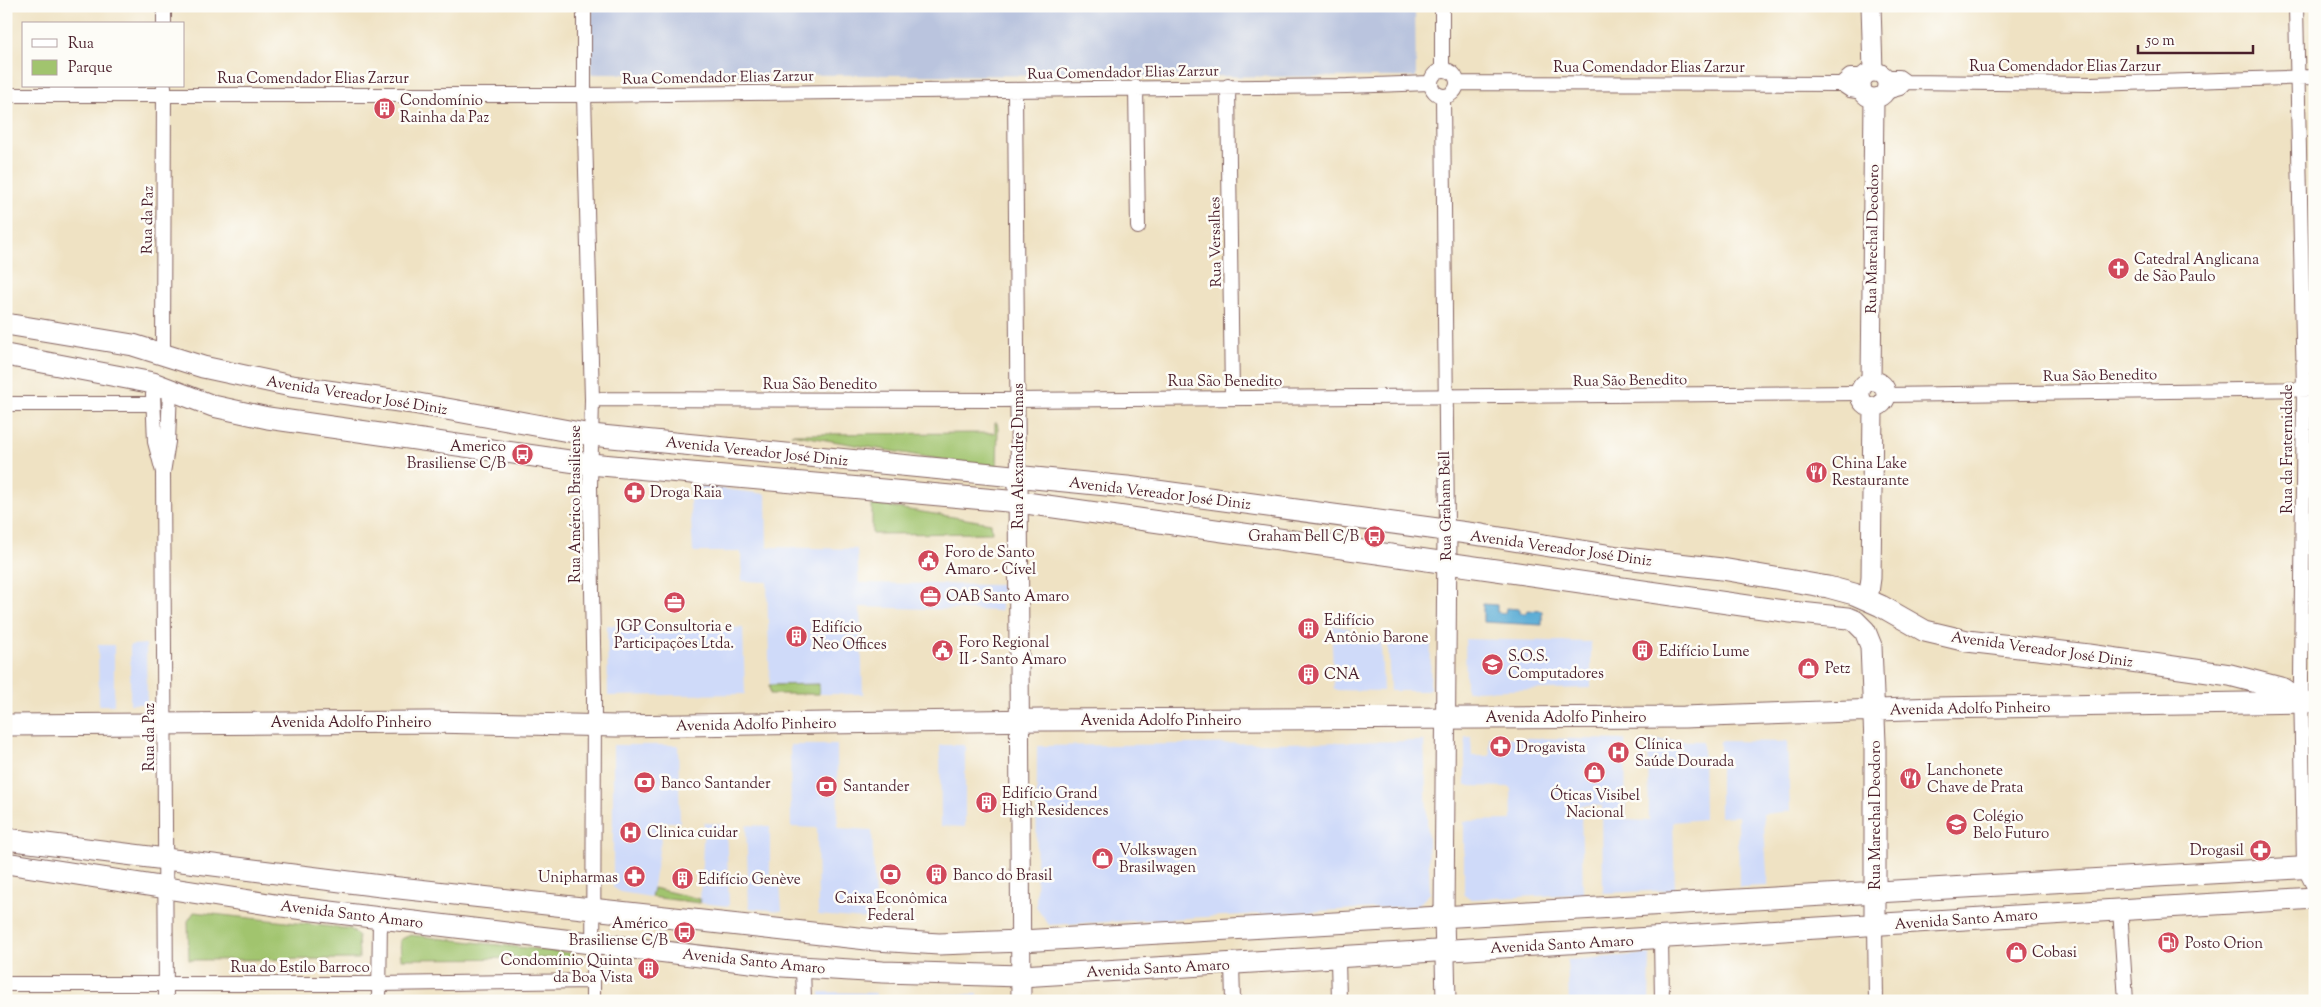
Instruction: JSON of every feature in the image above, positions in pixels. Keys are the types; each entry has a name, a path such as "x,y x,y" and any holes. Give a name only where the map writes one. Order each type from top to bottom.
{"main road":[{"name":"Avenida Vereador José Diniz","path":"6,324 133,345 203,367 290,386 413,403 591,435 1145,489 1625,558 1722,569 1828,587 1868,600 1925,631 1967,641 2089,655 2230,675 2284,689 2308,702"},
{"name":"Avenida Vereador José Diniz","path":"6,355 268,418 590,464 1018,502 1848,618 1861,625 1865,631"},
{"name":"Rua Marechal Deodoro","path":"1865,631 1871,646 1874,710 1875,925"},
{"name":"Avenida Adolfo Pinheiro","path":"6,725 430,722 594,725 1684,717 1874,710 2308,702"},
{"name":"Avenida Santo Amaro","path":"6,838 165,860 381,886 921,944 1021,941 2309,867"},
{"name":"Avenida Santo Amaro","path":"6,863 166,890 593,944 803,967 883,972 1021,976 1232,963 1338,959 2120,908 2315,898"},
{"path":"380,917 381,886"}],"street":[{"path":"164,6 164,22"},
{"name":"Rua Américo Brasiliense","path":"584,6 584,95 592,399 590,464 594,725 593,1001"},
{"path":"1442,6 1442,69"},
{"name":"Rua Marechal Deodoro","path":"1865,387 1874,84 1871,6"},
{"name":"Rua da Fraternidade","path":"2296,6 2309,389 2309,867 2315,889"},
{"path":"1442,69 1453,72 1457,83 1453,93 1443,96 1434,92 1430,83 1436,72 1442,69"},
{"name":"Rua Comendador Elias Zarzur","path":"1457,83 1841,84 1850,76 1874,84 1900,88 1906,82 2092,84 2297,76 2315,77"},
{"name":"Rua Comendador Elias Zarzur","path":"6,95 164,90 584,95 1347,86 1430,83"},
{"name":"Rua Versalhes","path":"1228,86 1232,397"},
{"path":"1136,87 1138,227"},
{"name":"Rua da Paz","path":"163,354 164,90"},
{"name":"Rua Alexandre Dumas","path":"1015,90 1021,1001"},
{"name":"Rua Graham Bell","path":"1443,96 1444,398 1447,532 1444,916 1446,1001"},
{"path":"1882,384 1886,395 1882,404 1873,408 1862,404 1865,387 1882,384"},
{"name":"Rua São Benedito","path":"592,399 803,401 1232,397 1444,398 1865,387"},
{"name":"Rua São Benedito","path":"1886,395 2309,389"},
{"path":"6,404 159,392"},
{"name":"Rua da Paz","path":"159,392 155,442 163,472"},
{"name":"Rua da Paz","path":"159,392 168,442 163,472 166,723 166,1001"},
{"path":"1868,600 1871,578 1873,408"},
{"path":"2120,908 2126,1001"},
{"path":"380,917 380,1001"},
{"name":"Rua Marechal Deodoro","path":"1875,925 1876,1001"},
{"path":"1661,939 1662,1001"},
{"path":"1338,959 1339,1001"},
{"path":"1232,963 1233,1001"},
{"path":"803,967 804,1001"},
{"name":"Rua do Estilo Barroco","path":"6,984 380,984 593,981"}],"shaded area":[{"path":"592,6 1415,6 1416,77 591,74"},
{"path":"689,485 766,494 767,547 857,549 859,583 1001,585 1001,611 860,607 863,694 770,694 767,582 742,581 741,552 693,552"},
{"path":"6,615 8,615 11,707 6,707"},
{"path":"607,625 743,628 745,694 608,696"},
{"path":"1331,625 1348,628 1366,642 1381,642 1383,691 1334,690"},
{"path":"1465,639 1591,642 1591,688 1468,691 1466,687"},
{"path":"1388,642 1431,642 1430,689 1427,691 1390,691"},
{"path":"146,644 147,704 130,704 130,645"},
{"path":"98,645 114,645 114,705 99,705"},
{"path":"1465,737 1471,737 1472,756 1490,756 1489,737 1625,740 1626,820 1649,821 1648,740 1703,741 1704,819 1673,822 1675,890 1603,893 1602,806 1581,805 1583,894 1471,899 1464,894 1464,821 1512,820 1511,787 1465,786"},
{"path":"1424,741 1430,893 1417,906 1049,925 1036,906 1037,746"},
{"path":"1720,741 1787,742 1790,811 1763,814 1768,886 1739,887 1738,816 1720,817"},
{"name":"Banco Santander","path":"613,745 678,745 680,822 664,822 651,897 620,892 613,887"},
{"path":"790,745 837,745 838,828 872,830 876,920 818,915 817,828 791,827"},
{"path":"940,745 965,745 965,827 941,826"},
{"path":"704,823 726,824 729,906 700,903"},
{"path":"746,825 770,826 770,883 780,885 782,911 749,908"},
{"path":"1650,954 1649,1001 1569,1001 1567,960"},
{"path":"820,992 876,993 876,1001 820,1001"},
{"path":"978,994 978,1001 933,1001 933,995"}],"green space":[{"path":"995,423 997,423 998,428 997,469 791,434 995,433"},
{"path":"872,504 991,523 992,533 872,534"},
{"path":"819,684 819,694 770,694 769,685"},
{"path":"653,888 700,899 700,903 651,897"},
{"path":"194,912 351,929 358,936 359,959 189,960 188,921"},
{"path":"410,935 570,953 573,956 572,958 401,959 400,940"}],"water":[{"path":"1483,604 1497,605 1497,612 1505,613 1506,608 1519,609 1519,613 1526,613 1527,610 1542,611 1542,625 1483,622"}],"place":[{"name":"Condomínio Rainha da Paz","path":"384,109"},
{"name":"Catedral Anglicana de São Paulo","path":"2118,268"},
{"name":"Americo Brasiliense C/B","path":"522,455"},
{"name":"China Lake Restaurante","path":"1816,472"},
{"name":"Droga Raia","path":"634,492"},
{"name":"Graham Bell C/B","path":"1375,536"},
{"name":"Foro de Santo Amaro - Cível","path":"929,561"},
{"name":"OAB Santo Amaro","path":"930,596"},
{"name":"JGP Consultoria e Participações Ltda.","path":"674,603"},
{"name":"Edifício Antônio Barone","path":"1308,629"},
{"name":"Edifício Neo Offices","path":"796,636"},
{"name":"Foro Regional II - Santo Amaro","path":"943,651"},
{"name":"Edifício Lume","path":"1643,651"},
{"name":"S.O.S. Computadores","path":"1492,665"},
{"name":"Petz","path":"1809,668"},
{"name":"CNA","path":"1308,674"},
{"name":"Drogavista","path":"1500,747"},
{"name":"Clínica Saúde Dourada","path":"1619,753"},
{"name":"Óticas Visibel Nacional","path":"1595,772"},
{"name":"Lanchonete Chave de Prata","path":"1911,779"},
{"name":"Banco Santander","path":"645,783"},
{"name":"Santander","path":"827,786"},
{"name":"Edifício Grand High Residences","path":"986,802"},
{"name":"Colégio Belo Futuro","path":"1957,825"},
{"name":"Clinica cuidar","path":"631,832"},
{"name":"Drogasil","path":"2260,850"},
{"name":"Volkswagen Brasilwagen","path":"1103,859"},
{"name":"Caixa Econômica Federal","path":"891,875"},
{"name":"Banco do Brasil","path":"937,875"},
{"name":"Unipharmas","path":"634,877"},
{"name":"Edifício Genève","path":"682,879"},
{"name":"Américo Brasiliense C/B","path":"684,932"},
{"name":"Posto Orion","path":"2169,943"},
{"name":"Cobasi","path":"2016,952"},
{"name":"Condomínio Quinta da Boa Vista","path":"649,969"}]}
